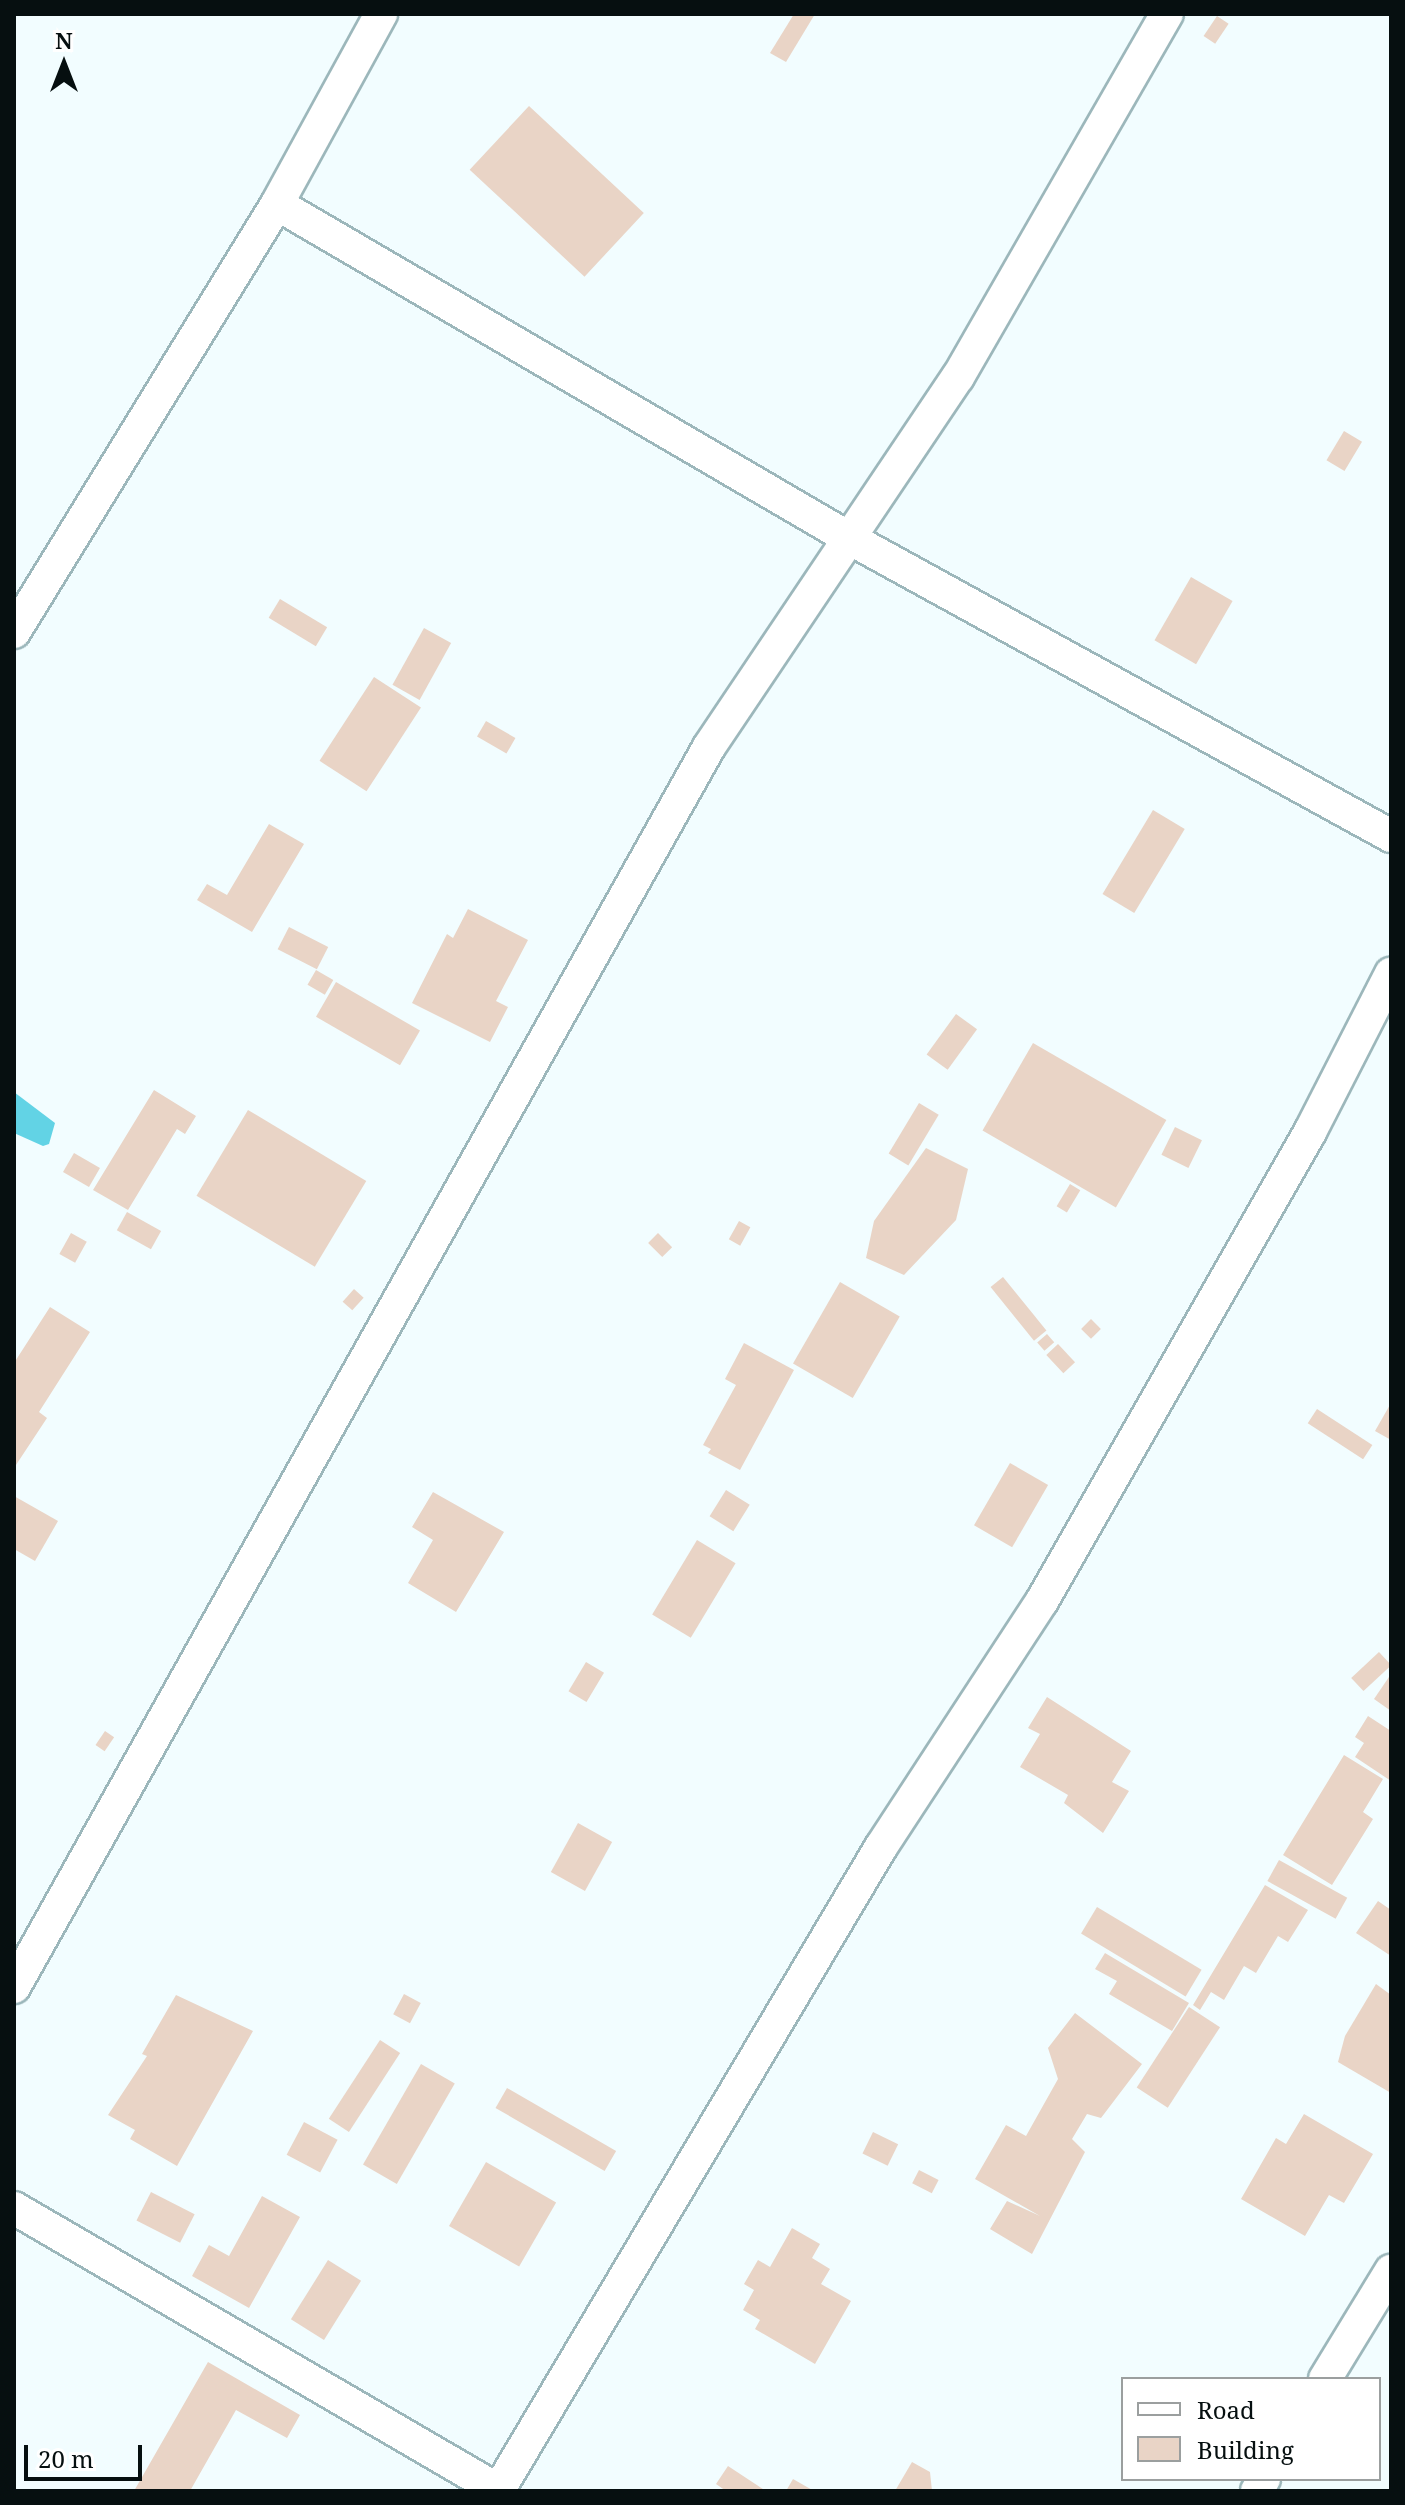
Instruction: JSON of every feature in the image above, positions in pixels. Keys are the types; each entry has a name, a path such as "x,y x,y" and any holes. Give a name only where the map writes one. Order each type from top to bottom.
{"street":[{"path":"14,632 277,204 381,14"},
{"path":"14,1987 709,747 847,537 958,377 1167,14"},
{"path":"277,204 847,537 1391,836"},
{"path":"14,2208 498,2491 881,1847 1042,1601 1310,1132 1391,974"},
{"path":"1326,2377 1391,2271"}],"water":[{"path":"14,1092 55,1123 49,1144 43,1146 14,1133"}],"building":[{"path":"794,14 815,14 786,62 770,53"},
{"path":"1217,16 1229,24 1215,44 1204,36"},
{"path":"529,106 644,213 584,277 470,170"},
{"path":"1344,431 1362,442 1344,471 1326,460"},
{"path":"1191,577 1233,601 1196,664 1154,640"},
{"path":"280,599 327,627 316,646 269,618"},
{"path":"424,628 451,643 420,700 392,685"},
{"path":"374,677 421,707 367,791 320,761"},
{"path":"486,721 515,738 506,754 477,737"},
{"path":"1153,810 1185,829 1134,913 1103,894"},
{"path":"269,824 304,844 252,932 197,900 207,884 227,895"},
{"path":"468,909 528,940 496,1001 508,1007 490,1042 412,1003 447,934 453,938"},
{"path":"289,927 328,947 317,969 278,949"},
{"path":"316,970 333,980 325,995 307,985"},
{"path":"336,982 420,1030 400,1065 316,1017"},
{"path":"956,1014 977,1029 948,1070 927,1054"},
{"path":"1033,1043 1166,1120 1116,1207 982,1130"},
{"path":"154,1090 196,1116 185,1134 177,1129 128,1210 93,1190"},
{"path":"919,1103 939,1115 908,1165 889,1154"},
{"path":"248,1110 366,1181 315,1267 196,1196"},
{"path":"1175,1127 1202,1140 1188,1168 1161,1155"},
{"path":"926,1148 968,1169 956,1220 904,1275 866,1258 874,1221"},
{"path":"74,1153 100,1168 89,1187 63,1172"},
{"path":"1070,1184 1080,1190 1067,1212 1057,1206"},
{"path":"127,1212 161,1231 151,1249 117,1230"},
{"path":"739,1221 750,1227 740,1246 729,1239"},
{"path":"71,1233 87,1242 75,1263 59,1254"},
{"path":"658,1233 672,1247 662,1257 648,1243"},
{"path":"1003,1277 1046,1331 1034,1341 991,1287"},
{"path":"840,1282 900,1316 853,1398 793,1363"},
{"path":"354,1289 364,1298 352,1310 343,1302"},
{"path":"50,1307 90,1332 39,1412 47,1418 14,1468 14,1363"},
{"path":"1091,1319 1101,1329 1091,1339 1081,1329"},
{"path":"1047,1334 1054,1342 1044,1351 1037,1343"},
{"path":"744,1343 794,1370 740,1470 708,1453 711,1449 703,1445 736,1385 725,1379"},
{"path":"1058,1344 1075,1362 1063,1373 1046,1355"},
{"path":"1391,1403 1391,1440 1375,1431"},
{"path":"1317,1409 1372,1445 1363,1459 1308,1423"},
{"path":"1010,1463 1048,1485 1012,1547 974,1525"},
{"path":"726,1490 750,1505 733,1531 710,1516"},
{"path":"433,1492 504,1532 456,1612 408,1583 433,1540 412,1527"},
{"path":"14,1496 58,1521 35,1561 14,1549"},
{"path":"697,1540 736,1563 691,1638 652,1615"},
{"path":"1379,1652 1391,1665 1363,1691 1351,1678"},
{"path":"586,1662 604,1673 586,1702 568,1691"},
{"path":"1391,1674 1391,1711 1374,1699"},
{"path":"1047,1697 1131,1751 1112,1782 1129,1791 1103,1833 1064,1803 1068,1795 1020,1767 1040,1734 1028,1728"},
{"path":"1368,1716 1391,1731 1391,1781 1355,1757 1364,1743 1355,1737"},
{"path":"105,1731 114,1737 105,1751 95,1745"},
{"path":"1344,1755 1383,1779 1363,1812 1373,1819 1332,1885 1283,1855"},
{"path":"578,1823 612,1842 585,1891 551,1872"},
{"path":"1279,1860 1347,1898 1336,1919 1267,1881"},
{"path":"1265,1885 1308,1910 1288,1942 1278,1936 1256,1973 1244,1966 1224,2000 1211,1992 1200,2010 1193,2005"},
{"path":"1378,1901 1391,1910 1391,1956 1356,1933"},
{"path":"1097,1907 1202,1970 1186,1996 1081,1934"},
{"path":"1105,1953 1189,2003 1172,2031 1109,1994 1117,1981 1095,1969"},
{"path":"1376,1984 1391,1995 1391,2093 1338,2062 1345,2036"},
{"path":"404,1994 421,2003 410,2023 393,2014"},
{"path":"176,1995 253,2031 177,2166 130,2139 135,2130 108,2115 147,2056 142,2054"},
{"path":"1189,2007 1220,2027 1168,2108 1137,2088"},
{"path":"1075,2013 1142,2064 1101,2118 1087,2114 1072,2139 1085,2152 1032,2254 990,2229 1007,2201 1040,2216 975,2179 1006,2125 1026,2136 1058,2079 1048,2048"},
{"path":"380,2040 400,2053 349,2132 329,2119"},
{"path":"421,2064 455,2084 397,2184 363,2164"},
{"path":"507,2088 616,2151 605,2171 496,2108"},
{"path":"1304,2114 1373,2154 1344,2203 1329,2195 1305,2236 1241,2199 1276,2138 1286,2144"},
{"path":"304,2122 338,2140 320,2173 287,2155"},
{"path":"873,2132 898,2144 888,2166 862,2154"},
{"path":"486,2162 556,2202 519,2267 449,2226"},
{"path":"919,2170 939,2180 932,2193 912,2183"},
{"path":"151,2192 195,2214 180,2243 136,2221"},
{"path":"262,2196 300,2217 249,2308 192,2276 209,2245 229,2256"},
{"path":"792,2228 820,2244 812,2258 830,2269 821,2284 851,2301 815,2364 755,2329 760,2320 743,2310 754,2290 744,2284 758,2260 770,2267"},
{"path":"328,2260 361,2281 324,2340 291,2319"},
{"path":"208,2362 300,2415 287,2438 236,2410 190,2491 134,2491"},
{"path":"912,2462 930,2472 932,2491 895,2491"},
{"path":"728,2466 766,2491 726,2491 716,2484"},
{"path":"793,2479 814,2491 786,2491"}]}
